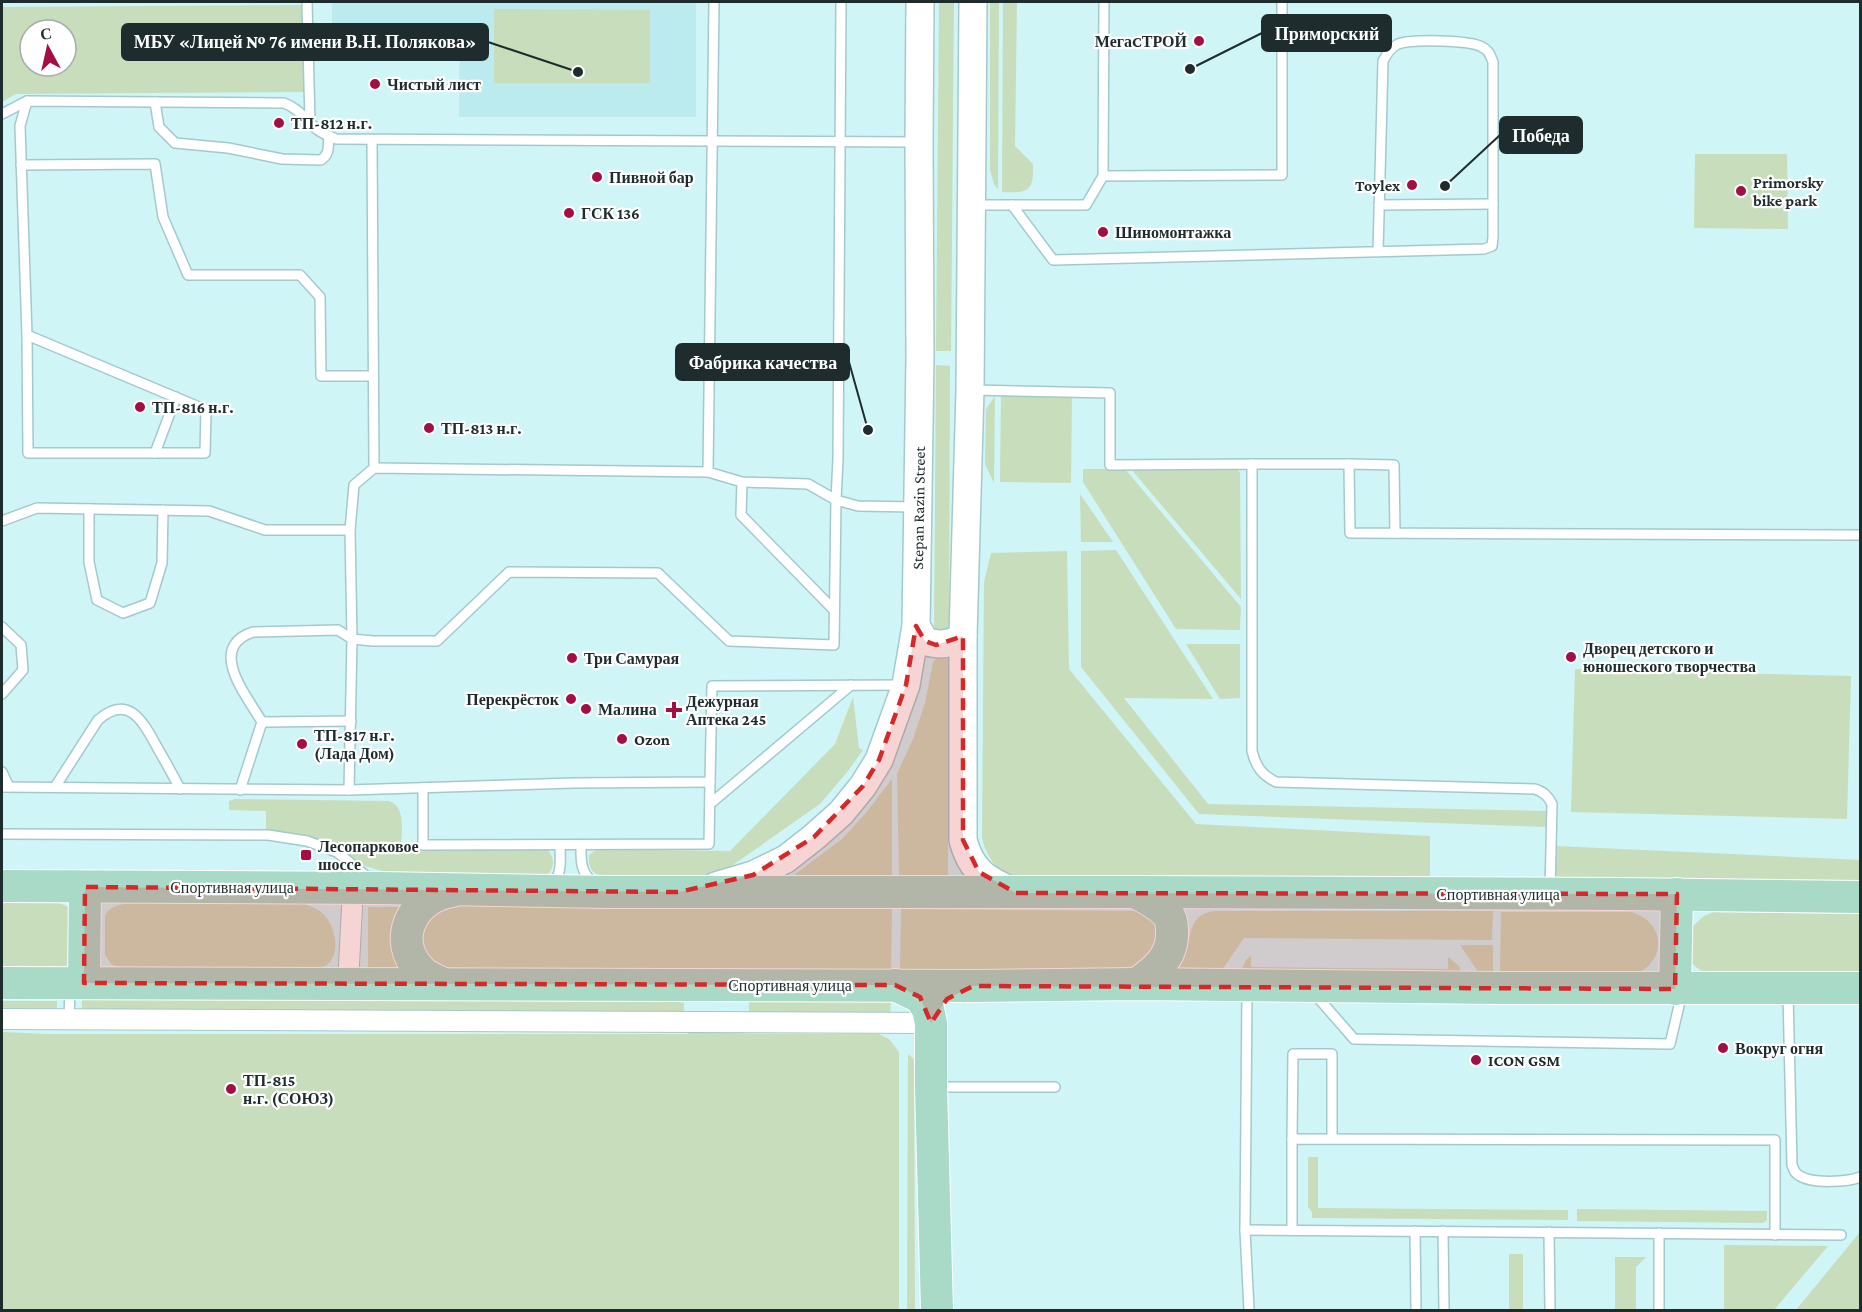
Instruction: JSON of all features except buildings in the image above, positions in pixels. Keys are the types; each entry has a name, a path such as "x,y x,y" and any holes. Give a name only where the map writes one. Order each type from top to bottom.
{"main road":[{"name":"Stepan Razin Street","path":"679,892 724,885 753,875 786,859 841,813 863,786 879,760 906,685 916,626 920,358 920,2"},
{"path":"973,2 970,390 963,636 963,840 968,857 979,872 990,882 1016,893"},
{"path":"916,626 925,641 936,645 955,642 963,636"},
{"name":"Спортивная улица","path":"2,886 608,892 1677,894 1860,897"},
{"path":"77,983 86,887"},
{"name":"Спортивная улица","path":"443,984 423,974 413,961 408,948 407,934 410,920 426,900 440,893 462,890"},
{"path":"1135,892 1158,905 1168,914 1172,921 1173,932 1172,946 1166,959 1137,984"},
{"path":"1677,894 1679,989"},
{"name":"Спортивная улица","path":"2,983 895,986 1137,984 1679,989 1860,988"},
{"path":"895,986 920,997 928,1009 932,1023 931,1088 937,1311"},
{"path":"932,1023 947,999 973,986"}],"street":[{"path":"348,983 352,908"},
{"path":"2,1019 932,1023"}],"lane":[{"path":"307,2 310,123"},
{"path":"708,472 714,2"},
{"path":"240,790 262,723 232,670 230,655 240,636 253,632 338,630 352,639 437,641 509,572 658,573 729,641 834,645 838,459 841,2"},
{"path":"971,205 1086,205 1103,176 1104,2"},
{"path":"1103,176 1282,175 1282,2"},
{"path":"309,35 425,35"},
{"path":"1012,205 1053,260 1378,252 1484,249 1492,246 1493,237 1493,62 1489,51 1481,46 1470,42 1410,42 1397,45 1389,50 1383,61 1378,252"},
{"path":"2,114 27,102 284,103 302,113 320,132 336,139 919,142"},
{"path":"27,102 20,126 27,335 28,453 205,453 206,410 27,335"},
{"path":"155,102 159,128 176,143 228,148 282,159 320,160 327,154 329,136"},
{"path":"372,140 374,468"},
{"path":"21,165 155,164 164,217 188,275 300,275 320,297 321,376 372,376"},
{"path":"1379,205 1493,204"},
{"path":"970,390 1110,393 1110,465 1394,465 1395,533"},
{"path":"155,453 176,397"},
{"path":"1252,464 1252,751 1264,776 1276,782 1542,791 1552,804 1550,894"},
{"path":"1349,465 1350,533 1860,535"},
{"path":"349,790 352,639 350,530 354,484 374,468 708,472 742,482 808,484 836,500 858,506 918,507"},
{"path":"742,482 741,515 833,609"},
{"path":"2,521 37,508 209,511 264,530 350,530"},
{"path":"89,509 89,562 97,600 123,613 150,603 162,563 163,510"},
{"path":"2,627 21,645 23,670 2,694"},
{"path":"423,788 423,845 709,844 712,686 906,685"},
{"path":"710,804 851,686"},
{"path":"55,787 98,720 118,710 129,711 142,720 180,789"},
{"path":"262,723 351,721"},
{"path":"2,772 5,787 349,790 574,783 710,782"},
{"path":"2,834 278,836 307,841 338,852 380,888"},
{"path":"540,891 555,882 560,870 560,845"},
{"path":"581,845 581,864 585,876 608,892"},
{"path":"69,1019 77,983"},
{"path":"1247,985 1245,1230 1249,1311"},
{"path":"1307,986 1354,1038 1670,1044 1679,989"},
{"path":"1788,988 1794,1172 1810,1180 1852,1180 1860,1177"},
{"path":"1292,1230 1293,1054 1332,1054 1332,1138"},
{"path":"931,1088 1055,1087"},
{"path":"1292,1139 1775,1140 1775,1234"},
{"path":"1245,1230 1841,1235"},
{"path":"1415,1231 1416,1311"},
{"path":"1443,1231 1444,1311"},
{"path":"1549,1232 1550,1311"},
{"path":"1659,1233 1659,1311"}],"highlighted area":[{"path":"916,626 925,641 936,645 963,636 963,840 979,872 1016,893 1677,894 1675,989 973,986 947,999 931,1023 920,997 895,985 84,983 85,887 679,892 753,875 814,837 863,786 879,760 906,685"}],"shaded area":[{"path":"332,2 696,2 696,117 459,117 460,26 332,28"}],"green space":[{"path":"939,2 954,2 951,351 936,351"},
{"path":"990,2 999,2 998,189 990,170"},
{"path":"1003,2 1017,2 1015,146 1033,164 1032,180 1028,189 1018,192 1002,192"},
{"path":"303,5 305,92 16,94 2,102 2,7"},
{"path":"494,9 650,10 650,83 494,83"},
{"name":"Primorsky bike park","path":"1695,154 1787,154 1788,229 1694,228"},
{"path":"936,365 950,366 949,632 934,631"},
{"path":"1001,394 1072,395 1071,483 1000,482"},
{"path":"995,396 994,483 985,464 986,409"},
{"path":"1083,469 1125,469 1241,607 1240,630 1176,629 1083,482"},
{"path":"1131,469 1237,469 1240,473 1241,599"},
{"path":"1080,494 1113,542 1081,542"},
{"path":"1116,550 1213,699 1124,698 1208,804 1546,811 1546,827 1199,814 1081,667 1081,551"},
{"path":"1067,551 1069,669 1196,824 1430,836 1430,880 1019,879 999,869 990,859 982,838 984,582 991,553"},
{"path":"1186,644 1240,644 1240,698 1220,699"},
{"path":"937,658 948,659 948,875 899,875 897,774 913,739 925,703 933,662"},
{"path":"1575,669 1851,676 1847,819 1571,812"},
{"path":"853,697 859,748 863,750 848,771 820,804 727,869 715,875 702,876 599,875 592,870 589,855 597,849 730,851 835,744"},
{"path":"892,779 892,875 810,876 810,880 786,881 842,839"},
{"path":"235,799 389,801 395,804 401,815 401,848 547,849 553,865 547,875 395,875 365,866 337,848 303,835 266,830 266,811 229,810 229,801"},
{"path":"1556,846 1860,860 1860,885 1558,881"},
{"path":"2,903 59,903 69,907 72,963 62,968 2,968"},
{"path":"129,903 305,904 318,910 330,923 335,936 335,950 329,963 317,969 118,967 111,964 105,955 105,916 112,908"},
{"path":"458,905 892,909 891,972 453,971 430,960 421,945 421,936 427,921 433,915"},
{"path":"368,907 405,907 402,969 368,969"},
{"path":"901,909 1137,911 1153,920 1162,936 1144,969 900,971"},
{"path":"1213,911 1493,911 1492,940 1244,938 1220,973 1174,973 1185,955 1195,921 1205,913"},
{"path":"1501,912 1630,912 1650,923 1658,940 1658,949 1654,959 1647,967 1637,973 1500,974"},
{"path":"1714,912 1860,914 1860,976 1710,974 1691,962 1689,944 1691,928 1704,916"},
{"path":"1460,945 1493,945 1493,973 1479,973"},
{"path":"1251,955 1251,967 1448,969 1448,957 1459,966 1461,973 1241,971"},
{"path":"659,997 684,1003 684,1017 82,1016 82,999"},
{"path":"891,998 890,1018 749,1017 749,1001"},
{"path":"2,1001 57,1001 57,1015 2,1014"},
{"path":"2,1032 48,1034 688,1034 689,1032 879,1034 889,1039 899,1052 899,1310 2,1310"},
{"path":"908,1054 914,1059 915,1310 907,1310"},
{"path":"1308,1157 1318,1157 1318,1208 1568,1210 1568,1220 1312,1218 1312,1212 1308,1207"},
{"path":"1577,1209 1767,1211 1767,1220 1763,1223 1577,1221"},
{"path":"1860,1232 1860,1310 1796,1310"},
{"path":"1724,1245 1828,1246 1774,1310 1724,1310"},
{"path":"1509,1254 1523,1254 1523,1310 1509,1310"},
{"path":"1615,1257 1646,1257 1636,1267 1636,1310 1615,1310"}],"place":[{"name":"МегаCТРОЙ","path":"1199,41"},
{"name":"Приморский","path":"1190,69"},
{"name":"МБУ «Лицей № 76 имени В.Н. Полякова»","path":"578,72"},
{"name":"Чистый лист","path":"375,84"},
{"name":"ТП-812 н.г.","path":"279,123"},
{"name":"Пивной бар","path":"597,177"},
{"name":"Toylex","path":"1412,185"},
{"name":"Победа","path":"1445,186"},
{"name":"Primorsky bike park","path":"1741,191"},
{"name":"ГСК 136","path":"569,213"},
{"name":"Шиномонтажка","path":"1103,232"},
{"name":"ТП-816 н.г.","path":"140,407"},
{"name":"ТП-813 н.г.","path":"429,428"},
{"name":"Фабрика качества","path":"868,430"},
{"name":"Дворец детского и юношеского творчества","path":"1571,657"},
{"name":"Три Самурая","path":"572,658"},
{"name":"Перекрёсток","path":"571,699"},
{"name":"Малина","path":"586,709"},
{"name":"Дежурная Аптека 245","path":"674,710"},
{"name":"Ozon","path":"622,739"},
{"name":"ТП-817 н.г. (Лада Дом)","path":"302,744"},
{"name":"Лесопарковое шоссе","path":"306,855"},
{"name":"Вокруг огня","path":"1723,1048"},
{"name":"ICON GSM","path":"1476,1060"},
{"name":"ТП-815 н.г. (СОЮЗ)","path":"231,1089"}]}
